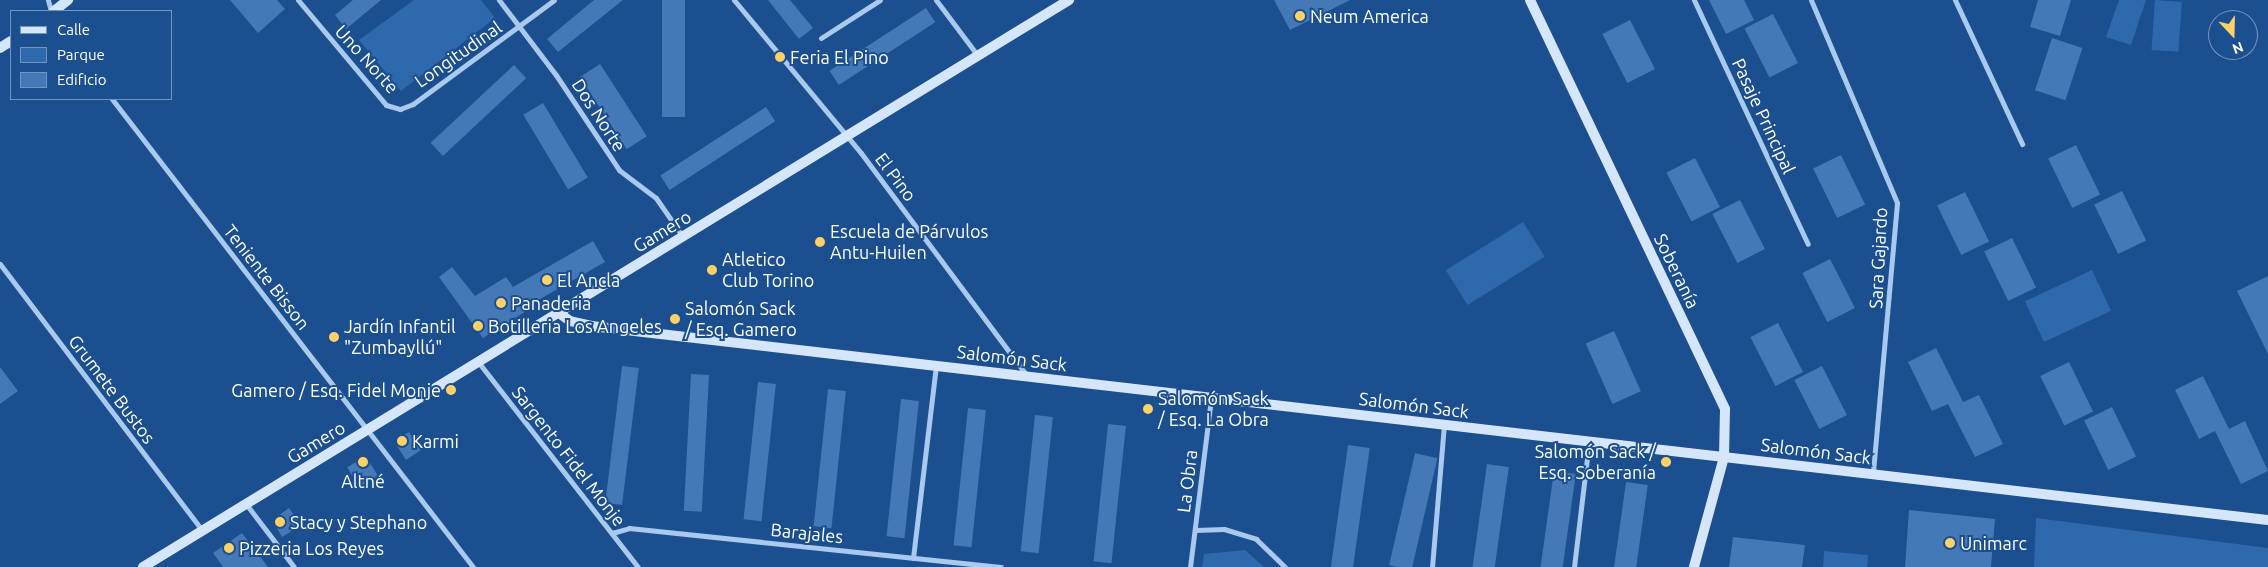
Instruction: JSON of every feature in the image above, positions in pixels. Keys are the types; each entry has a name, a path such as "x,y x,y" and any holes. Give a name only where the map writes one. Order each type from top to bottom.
{"main road":[{"path":"54,10 68,0"},
{"name":"Gamero","path":"143,567 1069,0"},
{"name":"Soberanía","path":"1530,0 1722,400 1728,425 1724,457 1694,567"},
{"name":"Salomón Sack","path":"559,313 586,326 2268,520"}],"street":[{"name":"Uno Norte","path":"298,0 386,105 400,109"},
{"name":"Dos Norte","path":"499,0 521,27 619,170 656,198 683,238"},
{"name":"Longitudinal","path":"400,109 521,27 554,0"},
{"name":"El Pino","path":"734,0 848,137 1027,376"},
{"path":"821,38 880,0"},
{"path":"936,0 978,56"},
{"name":"Pasaje Principal","path":"1694,0 1808,244"},
{"name":"Sara Gajardo","path":"1811,0 1897,203 1873,474"},
{"path":"1955,0 2022,144"},
{"name":"Teniente Bisson","path":"113,100 473,567"},
{"name":"Grumete Bustos","path":"0,264 202,530"},
{"name":"Sargento Fidel Monje","path":"479,362 638,567"},
{"path":"913,558 936,366"},
{"name":"La Obra","path":"1190,567 1211,398"},
{"path":"1432,567 1444,424"},
{"path":"1574,567 1589,441"},
{"path":"246,503 294,567"},
{"name":"Barajales","path":"612,533 629,528 1001,567"},
{"path":"1195,530 1224,529 1256,539 1285,567"}],"green space":[{"path":"414,0 481,0 495,18 401,91 359,40"},
{"path":"2119,0 2146,0 2131,45 2106,37"},
{"path":"2155,0 2182,2 2178,52 2152,50"},
{"path":"1523,222 1545,257 1468,305 1446,270"},
{"path":"2092,270 2111,311 2044,342 2025,301"},
{"path":"2036,518 2268,548 2268,567 2034,567"},
{"path":"1245,550 1264,567 1202,567 1204,554"},
{"path":"1824,551 1868,555 1867,567 1823,567"}],"building":[{"path":"230,0 277,0 285,9 258,33"},
{"path":"353,0 381,0 346,29 335,15"},
{"path":"594,0 623,0 558,52 547,39"},
{"path":"662,0 685,0 685,117 662,117"},
{"path":"768,0 790,0 813,28 799,39"},
{"name":"Neum America","path":"1274,0 1350,0 1290,30"},
{"path":"1709,0 1744,0 1754,20 1726,34"},
{"path":"2038,0 2071,0 2060,36 2030,27"},
{"path":"926,8 935,22 839,85 830,71"},
{"path":"1773,14 1798,63 1769,78 1744,29"},
{"path":"1630,20 1655,69 1627,83 1602,34"},
{"path":"2052,38 2082,48 2065,100 2035,90"},
{"path":"600,64 647,136 627,149 580,77"},
{"path":"514,65 526,78 443,156 431,143"},
{"path":"543,103 588,178 568,189 523,115"},
{"path":"766,107 775,121 670,190 660,176"},
{"path":"2076,145 2100,194 2072,208 2048,159"},
{"path":"1841,155 1865,204 1837,218 1813,169"},
{"path":"1695,158 1720,207 1691,222 1666,173"},
{"path":"2122,191 2146,240 2118,254 2094,205"},
{"path":"1965,192 1989,241 1961,255 1937,206"},
{"path":"1740,200 1765,249 1737,263 1712,214"},
{"path":"2012,238 2036,287 2008,301 1984,252"},
{"path":"593,241 605,262 526,307 528,310 483,338 439,277 452,267 475,296 506,277 513,287"},
{"path":"1830,259 1855,308 1827,322 1802,273"},
{"path":"2268,276 2268,354 2237,291"},
{"path":"1778,323 1803,372 1775,386 1750,337"},
{"path":"1614,331 1641,391 1613,404 1586,344"},
{"path":"1936,348 1963,402 1979,395 2003,444 1975,457 1948,404 1932,411 1908,362"},
{"path":"2069,362 2093,411 2064,425 2040,376"},
{"path":"622,366 639,368 622,505 605,503"},
{"path":"1822,366 1847,415 1819,429 1794,380"},
{"path":"0,367 18,391 0,404"},
{"path":"691,374 709,375 702,512 684,511"},
{"path":"2203,376 2229,429 2245,421 2268,471 2241,484 2215,431 2199,439 2175,390"},
{"path":"758,382 776,384 761,521 744,519"},
{"path":"828,389 846,391 831,528 814,526"},
{"path":"901,399 919,401 904,538 887,536"},
{"path":"2112,407 2136,456 2108,470 2084,421"},
{"path":"968,408 986,410 971,547 954,545"},
{"path":"1035,415 1053,417 1039,553 1021,551"},
{"path":"1108,424 1126,426 1111,563 1094,561"},
{"path":"409,432 421,450 406,460 397,446 398,439"},
{"path":"1348,445 1370,448 1353,567 1331,567"},
{"path":"1415,453 1437,458 1412,567 1389,565"},
{"path":"366,456 378,476 359,487 347,467"},
{"path":"1487,464 1509,467 1495,567 1473,567"},
{"path":"1554,471 1576,474 1563,567 1541,567"},
{"path":"1626,482 1648,485 1636,567 1614,567"},
{"path":"289,508 301,525 282,537 275,525 278,516"},
{"name":"Unimarc","path":"1909,510 1995,519 1991,567 1905,567"},
{"path":"242,533 268,567 223,567 213,553"},
{"path":"1733,537 1805,545 1802,567 1729,567"}],"place":[{"name":"Neum America","path":"1300,16"},
{"name":"Feria El Pino","path":"780,57"},
{"name":"Escuela de Párvulos Antu-Huilen","path":"820,242"},
{"name":"Atletico Club Torino","path":"712,270"},
{"name":"El Ancla","path":"547,280"},
{"name":"Panaderia","path":"501,303"},
{"name":"Salomón Sack / Esq. Gamero","path":"675,319"},
{"name":"Botilleria Los Angeles","path":"478,326"},
{"name":"Jardín Infantil \"Zumbayllú\"","path":"334,337"},
{"name":"Gamero / Esq. Fidel Monje","path":"451,390"},
{"name":"Salomón Sack / Esq. La Obra","path":"1148,409"},
{"name":"Karmi","path":"402,441"},
{"name":"Altné","path":"363,462"},
{"name":"Salomón Sack / Esq. Soberanía","path":"1666,462"},
{"name":"Stacy y Stephano","path":"280,522"},
{"name":"Unimarc","path":"1950,543"},
{"name":"Pizzeria Los Reyes","path":"229,548"}]}
